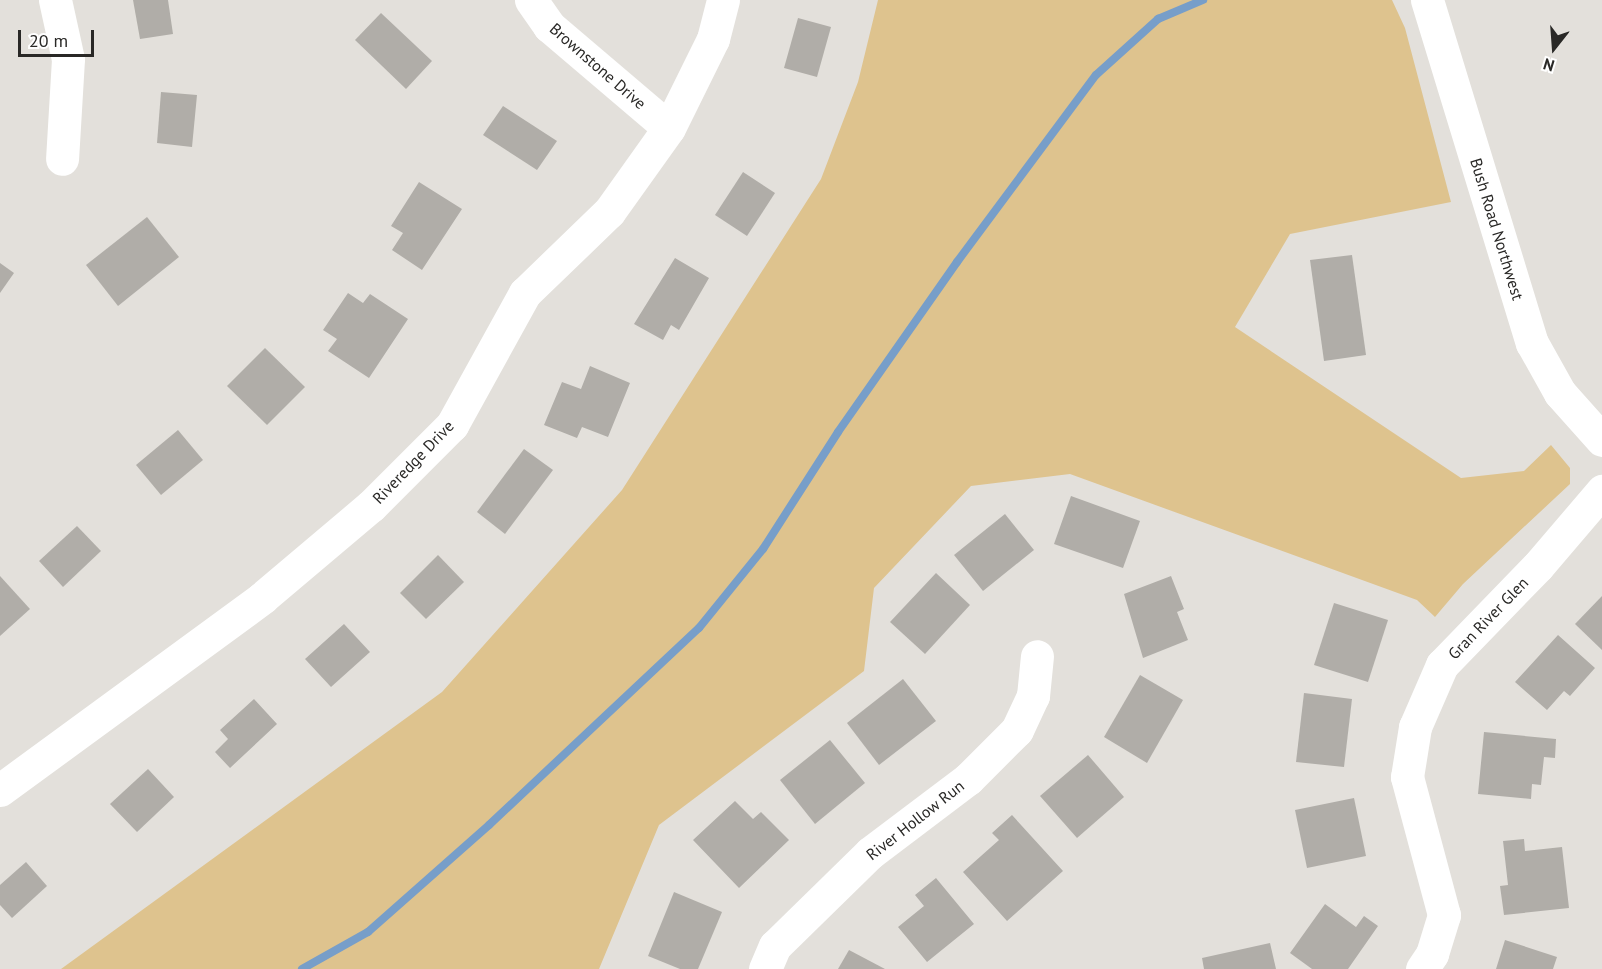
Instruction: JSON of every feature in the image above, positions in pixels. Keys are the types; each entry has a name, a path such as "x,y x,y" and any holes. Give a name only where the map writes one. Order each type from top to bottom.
{"street":[{"path":"54,0 68,58 62,159"},
{"name":"Brownstone Drive","path":"531,0 549,26 669,129"},
{"name":"Riveredge Drive","path":"0,790 262,598 371,506 452,425 525,293 609,212 669,129 713,39 723,0"},
{"name":"Bush Road Northwest","path":"1427,0 1532,343 1560,393 1602,440"},
{"name":"Gran River Glen","path":"1422,969 1432,954 1444,915 1407,777 1415,727 1442,665 1538,566 1602,491"},
{"name":"River Hollow Run","path":"765,969 775,946 870,853 968,779 1017,730 1033,696 1037,656"}],"shaded area":[{"path":"878,0 1392,0 1405,28 1451,202 1290,234 1235,327 1461,478 1524,471 1551,445 1570,468 1570,484 1463,584 1435,617 1417,600 1070,474 971,486 874,588 864,671 659,825 599,969 61,969 442,692 622,490 821,179 858,82"}],"building":[{"path":"133,0 168,0 173,34 140,39"},
{"path":"381,13 432,61 406,89 355,40"},
{"path":"798,18 831,27 817,77 784,68"},
{"path":"161,92 197,95 192,147 157,143"},
{"path":"503,106 557,141 537,170 483,135"},
{"path":"743,172 775,193 747,236 715,215"},
{"path":"419,182 462,209 422,270 392,250 403,233 391,226"},
{"path":"147,217 179,257 118,306 86,265"},
{"path":"1352,255 1366,355 1324,361 1310,260"},
{"path":"675,258 709,278 679,330 671,325 663,340 634,324"},
{"path":"0,263 14,273 0,293"},
{"path":"348,293 363,303 370,294 408,319 369,378 328,351 337,339 323,330"},
{"path":"265,348 305,387 267,425 227,386"},
{"path":"590,366 630,383 608,437 582,427 577,438 544,425 562,382 581,389"},
{"path":"178,430 203,460 161,495 136,465"},
{"path":"524,449 553,470 505,534 477,512"},
{"path":"1071,496 1140,521 1123,568 1054,544"},
{"path":"1005,514 1034,550 983,591 954,555"},
{"path":"77,526 101,551 63,587 39,561"},
{"path":"438,555 464,582 426,619 400,593"},
{"path":"936,573 970,605 925,654 890,622"},
{"path":"0,576 30,609 0,636"},
{"path":"1171,576 1184,609 1177,612 1188,640 1143,658 1124,594"},
{"path":"1602,596 1602,650 1575,624"},
{"path":"1334,603 1388,620 1368,682 1314,665"},
{"path":"344,624 370,652 331,687 305,659"},
{"path":"1558,635 1595,668 1570,696 1564,691 1547,710 1515,682"},
{"path":"1140,675 1183,700 1147,763 1104,737"},
{"path":"903,679 936,721 879,765 847,723"},
{"path":"1304,693 1352,699 1344,767 1296,762"},
{"path":"254,699 277,724 230,768 215,752 228,739 220,730"},
{"path":"1484,732 1556,739 1555,758 1544,757 1541,785 1532,784 1531,799 1478,794"},
{"path":"830,740 865,783 815,824 780,780"},
{"path":"1088,755 1124,797 1077,838 1040,796"},
{"path":"148,769 174,797 137,832 110,804"},
{"path":"1354,798 1366,856 1307,868 1295,810"},
{"path":"735,801 753,819 761,812 789,840 739,888 693,840"},
{"path":"1012,815 1063,871 1007,921 963,872 999,840 992,833"},
{"path":"1524,839 1525,851 1562,847 1569,908 1504,915 1500,886 1508,885 1503,841"},
{"path":"26,862 47,886 12,918 0,905 0,885"},
{"path":"936,878 974,924 927,962 898,927 924,906 915,895"},
{"path":"674,892 722,912 698,969 680,969 648,956"},
{"path":"1325,904 1356,927 1364,916 1378,926 1348,969 1312,969 1290,953"},
{"path":"1505,940 1557,957 1553,969 1496,969"},
{"path":"1270,943 1276,969 1204,969 1202,958"},
{"path":"849,950 885,969 838,969"}],"waterway":[{"path":"302,969 368,932 489,825 699,628 763,549 838,432 957,262 1096,75 1158,19 1203,0"}]}
